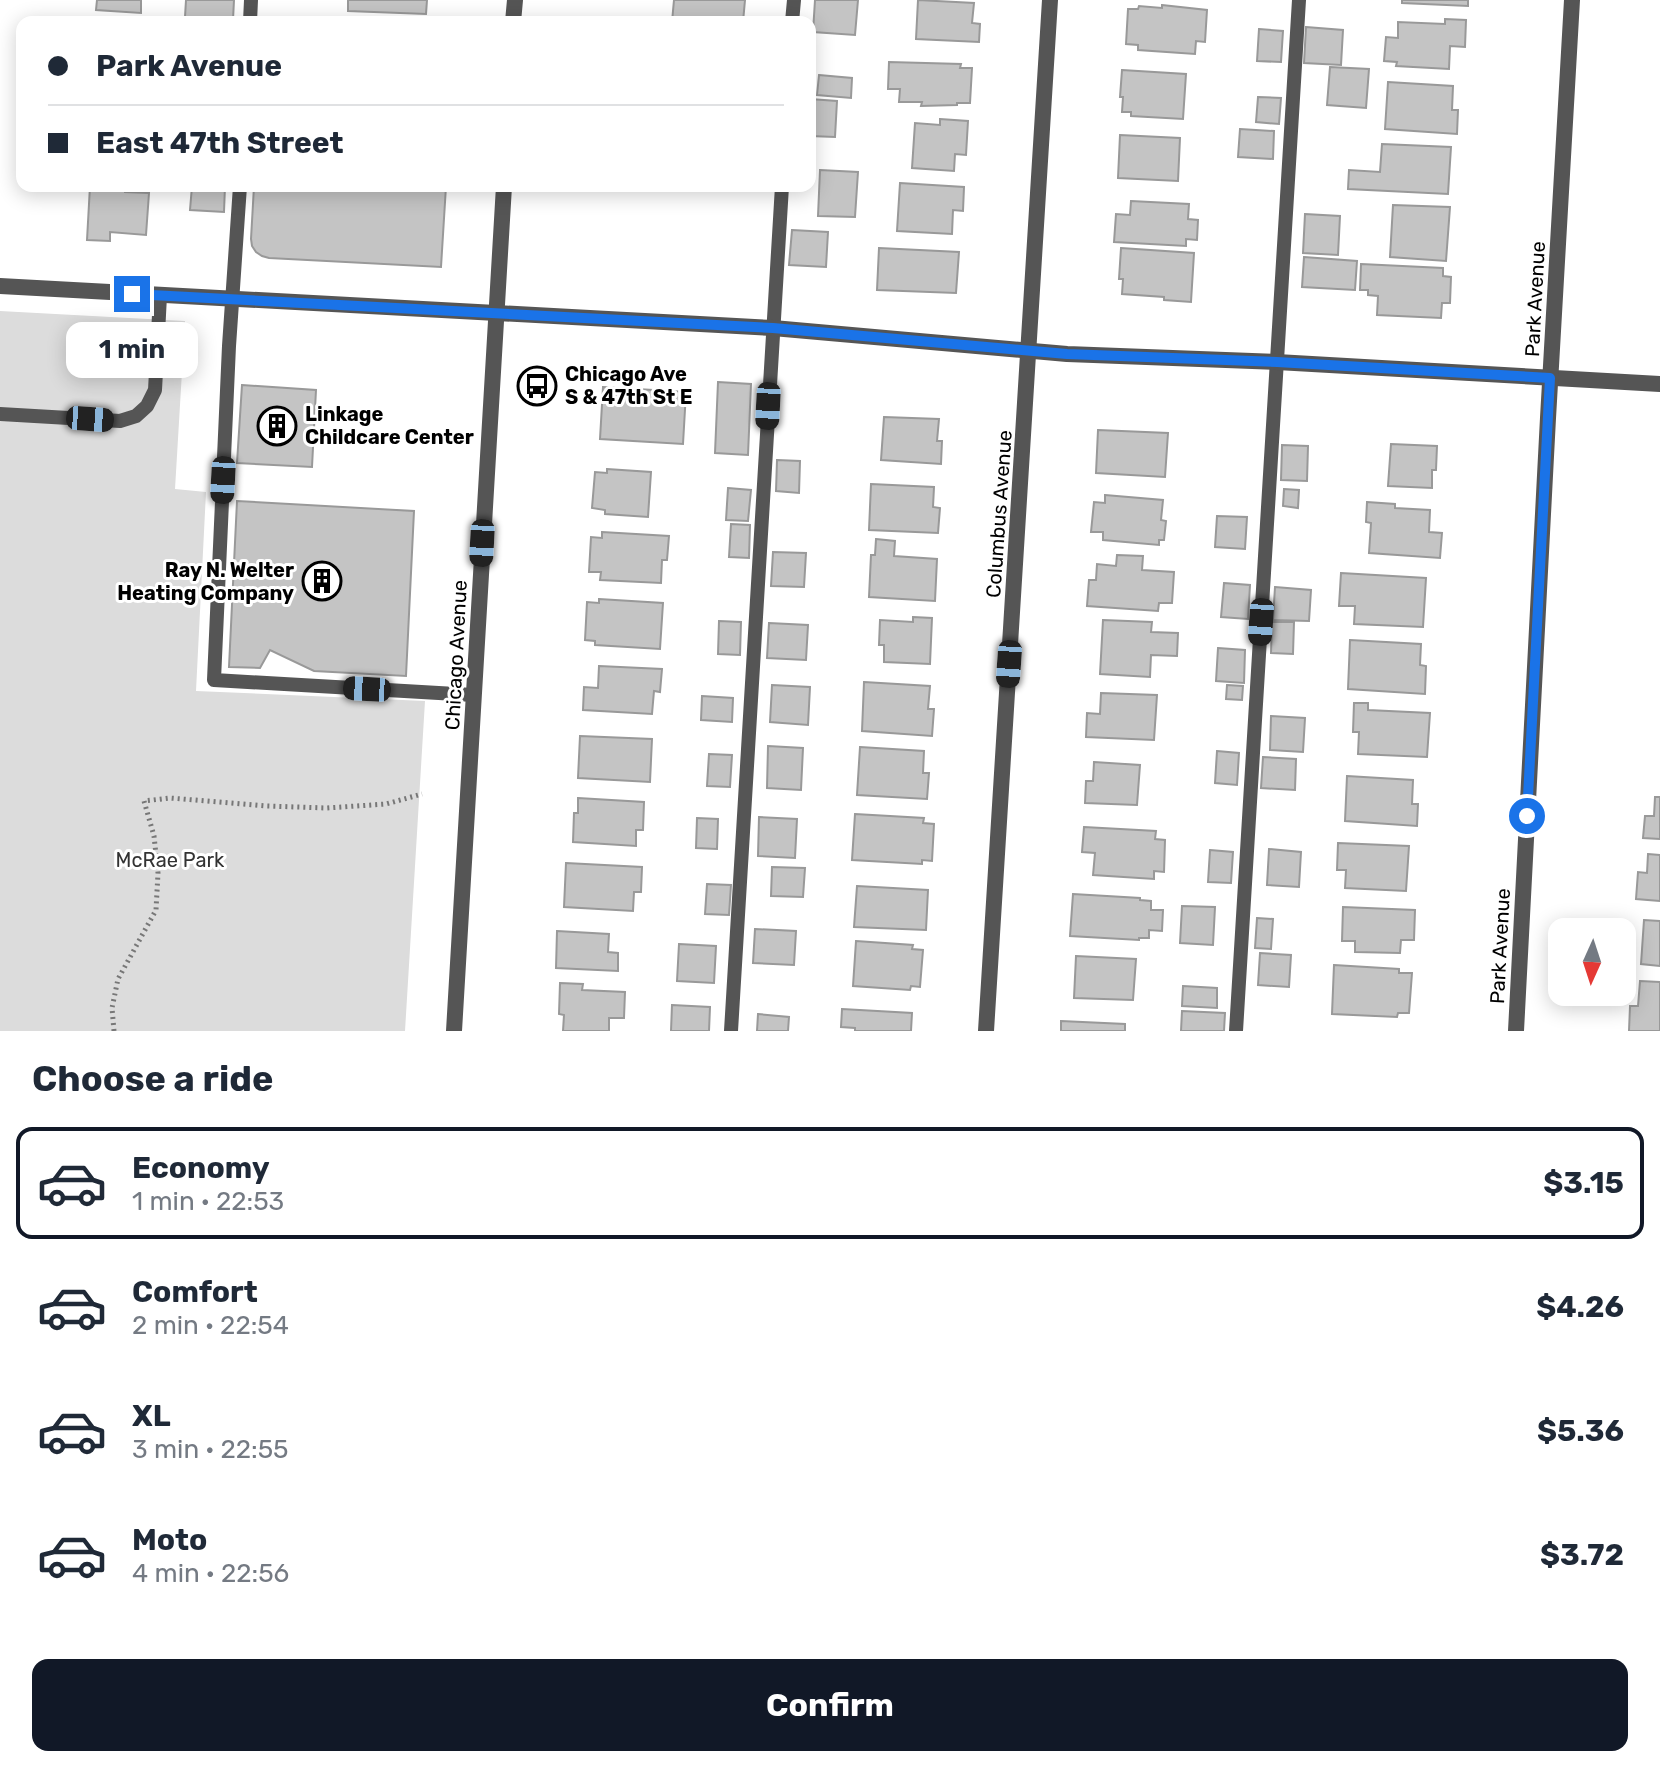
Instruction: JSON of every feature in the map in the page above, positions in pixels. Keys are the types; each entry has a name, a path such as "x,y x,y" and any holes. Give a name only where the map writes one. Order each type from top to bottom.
{"street":[{"name":"Columbus Avenue","path":"986,1031 1050,0"},
{"name":"Park Avenue","path":"1516,1031 1572,0"},
{"name":"Chicago Avenue","path":"454,1031 504,192"},
{"path":"0,286 773,328 1029,351 1660,384"}],"lane":[{"path":"1236,1031 1299,0"},
{"path":"240,192 229,346 214,680 473,695"},
{"path":"731,1031 782,192"},
{"path":"0,414 120,421 136,416 147,406 155,390 160,296"}],"path":[{"path":"114,1031 112,1008 118,979 156,910 158,873 154,836 144,801 170,798 327,808 386,804 422,794"}],"green space":[{"name":"McRae Park","path":"0,311 185,321 175,489 206,492 196,691 425,701 405,1031 0,1031"}],"building":[{"path":"97,0 141,0 141,13 96,10"},
{"path":"186,0 234,0 233,16 185,16"},
{"path":"348,0 427,0 426,14 348,11"},
{"path":"674,0 745,0 744,16 673,16"},
{"path":"815,0 858,0 855,35 816,32"},
{"path":"918,0 974,3 972,23 980,24 979,42 916,39"},
{"path":"1402,0 1468,0 1468,6 1402,3"},
{"path":"1162,5 1207,10 1205,42 1196,41 1195,54 1138,50 1138,45 1126,44 1128,9 1138,9 1139,6 1162,8"},
{"path":"1445,19 1466,20 1465,47 1450,46 1449,69 1396,66 1397,62 1384,61 1386,37 1398,38 1398,22 1445,24"},
{"path":"1306,27 1343,30 1341,65 1304,63"},
{"path":"1259,29 1283,31 1281,62 1257,61"},
{"path":"889,62 961,64 960,68 972,68 970,103 921,106 922,102 899,102 900,89 888,89"},
{"path":"1330,67 1369,69 1366,108 1327,105"},
{"path":"1122,70 1186,74 1183,119 1131,116 1131,112 1122,112"},
{"path":"819,75 852,78 851,98 817,95"},
{"path":"1388,82 1453,86 1452,110 1458,110 1457,134 1385,129"},
{"path":"1258,97 1281,98 1279,124 1256,122"},
{"path":"816,99 837,101 835,137 816,136"},
{"path":"940,119 968,121 966,155 955,154 954,171 912,168 915,123 940,125"},
{"path":"1240,129 1274,131 1273,159 1238,157"},
{"path":"1120,135 1180,138 1178,181 1118,178"},
{"path":"1382,144 1451,147 1448,194 1348,189 1349,170 1380,172"},
{"path":"820,170 858,172 855,217 818,216"},
{"path":"900,183 964,187 963,211 953,210 952,234 897,231"},
{"path":"90,192 149,193 146,235 110,232 110,241 87,240"},
{"path":"192,192 225,192 224,212 190,210"},
{"path":"254,192 446,192 441,267 269,258 256,252 251,239"},
{"path":"1131,201 1189,204 1188,219 1198,220 1197,240 1186,239 1186,246 1114,242 1116,214 1130,215"},
{"path":"1393,205 1450,207 1446,261 1390,257"},
{"path":"1305,214 1340,216 1338,255 1303,253"},
{"path":"792,230 828,232 826,267 789,265"},
{"path":"879,248 959,252 956,293 877,290"},
{"path":"1121,248 1194,253 1191,302 1122,294 1123,279 1119,279"},
{"path":"1304,257 1357,261 1355,290 1302,287"},
{"path":"1361,264 1443,268 1443,276 1451,277 1450,303 1442,303 1441,318 1377,315 1378,296 1368,295 1368,290 1360,290"},
{"path":"718,382 751,384 748,455 715,453"},
{"name":"Linkage Childcare Center","path":"242,385 316,390 312,467 237,463"},
{"path":"603,387 686,392 683,444 600,439"},
{"path":"884,417 939,419 937,441 942,441 941,464 881,460"},
{"path":"1098,430 1168,433 1165,477 1096,473"},
{"path":"1391,444 1437,446 1432,488 1388,486"},
{"path":"1282,445 1308,446 1307,481 1281,480"},
{"path":"777,460 800,461 799,493 776,491"},
{"path":"607,469 651,472 648,517 605,514 605,510 592,508 595,472 607,473"},
{"path":"871,484 934,487 933,507 940,508 938,533 869,530"},
{"path":"728,488 751,490 748,521 726,520"},
{"path":"1284,489 1299,490 1298,508 1283,506"},
{"path":"1105,495 1163,500 1161,520 1166,521 1164,540 1159,540 1159,545 1103,540 1103,532 1091,532 1094,502 1105,503"},
{"name":"Ray N. Welter Heating Company","path":"237,501 414,511 406,676 314,671 270,650 260,668 229,667"},
{"path":"1367,502 1395,504 1395,508 1430,510 1429,532 1442,533 1440,558 1369,553 1371,523 1366,522"},
{"path":"1217,516 1247,517 1245,549 1215,547"},
{"path":"731,524 750,525 749,558 729,557"},
{"path":"602,532 669,536 667,560 662,560 661,583 600,580 601,572 589,572 591,537 602,538"},
{"path":"876,539 895,541 894,556 937,559 935,601 869,597 871,555 875,555"},
{"path":"773,552 806,553 804,587 771,586"},
{"path":"1117,555 1143,556 1142,570 1174,572 1172,603 1159,603 1158,611 1087,606 1089,580 1096,580 1097,564 1116,566"},
{"path":"1341,573 1426,578 1423,627 1354,624 1355,606 1339,606"},
{"path":"1224,583 1250,585 1248,619 1221,617"},
{"path":"1275,587 1311,590 1309,621 1273,620"},
{"path":"599,599 663,603 660,649 595,645 595,641 585,640 587,602 599,603"},
{"path":"913,617 932,618 930,664 884,662 884,645 879,645 880,620 913,622"},
{"path":"1103,620 1152,622 1151,632 1178,633 1177,656 1151,655 1150,677 1100,674"},
{"path":"719,621 741,622 740,655 718,654"},
{"path":"1272,622 1294,622 1293,654 1271,653"},
{"path":"769,623 808,625 806,660 767,658"},
{"path":"1350,640 1421,644 1420,665 1426,666 1425,694 1348,689"},
{"path":"1218,648 1245,650 1244,683 1216,681"},
{"path":"599,666 662,669 660,692 654,691 652,714 583,710 584,687 598,688"},
{"path":"864,682 930,686 928,709 934,709 932,736 862,731"},
{"path":"772,685 810,687 808,725 770,722"},
{"path":"1227,685 1243,686 1242,700 1226,699"},
{"path":"1101,693 1157,695 1154,740 1086,737 1087,713 1100,714"},
{"path":"702,696 733,698 732,722 701,720"},
{"path":"1354,703 1368,703 1368,710 1430,713 1427,757 1358,754 1359,732 1353,732"},
{"path":"1271,716 1305,718 1303,752 1270,750"},
{"path":"580,736 652,739 650,782 578,778"},
{"path":"768,746 803,748 801,790 767,788"},
{"path":"860,747 924,751 923,773 929,773 927,799 857,795"},
{"path":"1217,751 1239,753 1237,785 1215,783"},
{"path":"709,754 732,755 730,787 707,786"},
{"path":"1263,757 1296,759 1295,790 1261,788"},
{"path":"1094,762 1140,765 1137,805 1085,803 1086,781 1093,781"},
{"path":"1347,776 1413,780 1412,804 1418,804 1417,826 1345,821"},
{"path":"1655,797 1660,797 1660,839 1643,838 1645,816 1654,816"},
{"path":"578,798 644,802 643,830 636,830 636,846 573,842"},
{"path":"855,814 924,818 923,823 934,824 932,861 922,860 922,864 852,860"},
{"path":"759,817 797,819 795,858 758,856"},
{"path":"697,818 718,819 717,849 696,848"},
{"path":"1084,827 1156,831 1155,839 1165,840 1164,872 1154,871 1154,879 1093,875 1095,853 1082,852"},
{"path":"1338,843 1409,846 1406,891 1345,888 1346,870 1337,870"},
{"path":"1269,849 1301,852 1299,887 1267,885"},
{"path":"1210,850 1233,852 1231,883 1208,882"},
{"path":"1648,854 1660,855 1660,901 1636,899 1638,872 1647,873"},
{"path":"566,863 642,867 641,892 634,892 633,911 564,907"},
{"path":"772,867 805,868 803,897 771,896"},
{"path":"707,884 731,885 729,915 705,914"},
{"path":"857,886 928,890 926,930 854,927"},
{"path":"1073,894 1151,901 1151,910 1163,910 1162,931 1149,930 1149,938 1139,940 1070,936"},
{"path":"1182,906 1215,907 1213,945 1180,943"},
{"path":"1343,907 1415,910 1414,940 1401,940 1400,953 1355,952 1355,941 1342,941"},
{"path":"1257,918 1273,919 1271,949 1255,948"},
{"path":"1644,920 1660,921 1660,966 1641,964"},
{"path":"755,929 796,931 794,965 753,963"},
{"path":"557,931 609,934 608,952 618,953 618,971 556,968"},
{"path":"856,941 913,945 912,949 923,950 920,987 911,986 910,990 853,986"},
{"path":"679,944 716,946 714,983 677,981"},
{"path":"1260,953 1291,955 1289,987 1258,985"},
{"path":"1076,956 1136,959 1133,1000 1074,998"},
{"path":"1334,965 1399,969 1399,973 1412,973 1409,1013 1398,1013 1397,1017 1332,1014"},
{"path":"1640,981 1660,982 1660,1031 1629,1031 1630,1006 1638,1006"},
{"path":"560,983 583,984 582,990 625,992 624,1018 609,1018 609,1031 563,1031 564,1015 559,1014"},
{"path":"1183,986 1217,988 1217,1008 1182,1006"},
{"path":"672,1005 710,1007 709,1031 671,1031"},
{"path":"842,1009 912,1013 911,1031 855,1031 855,1028 841,1027"},
{"path":"1182,1011 1225,1013 1224,1031 1181,1031"},
{"path":"758,1014 789,1017 788,1031 757,1031"},
{"path":"1061,1021 1125,1024 1125,1031 1061,1031"}],"place":[{"name":"Chicago Ave S & 47th St E","path":"537,386"},
{"name":"Linkage Childcare Center","path":"277,426"},
{"name":"Ray N. Welter Heating Company","path":"322,581"}],"route":[{"path":"132,294 773,328 1067,354 1277,362 1550,378 1527,816"}]}
